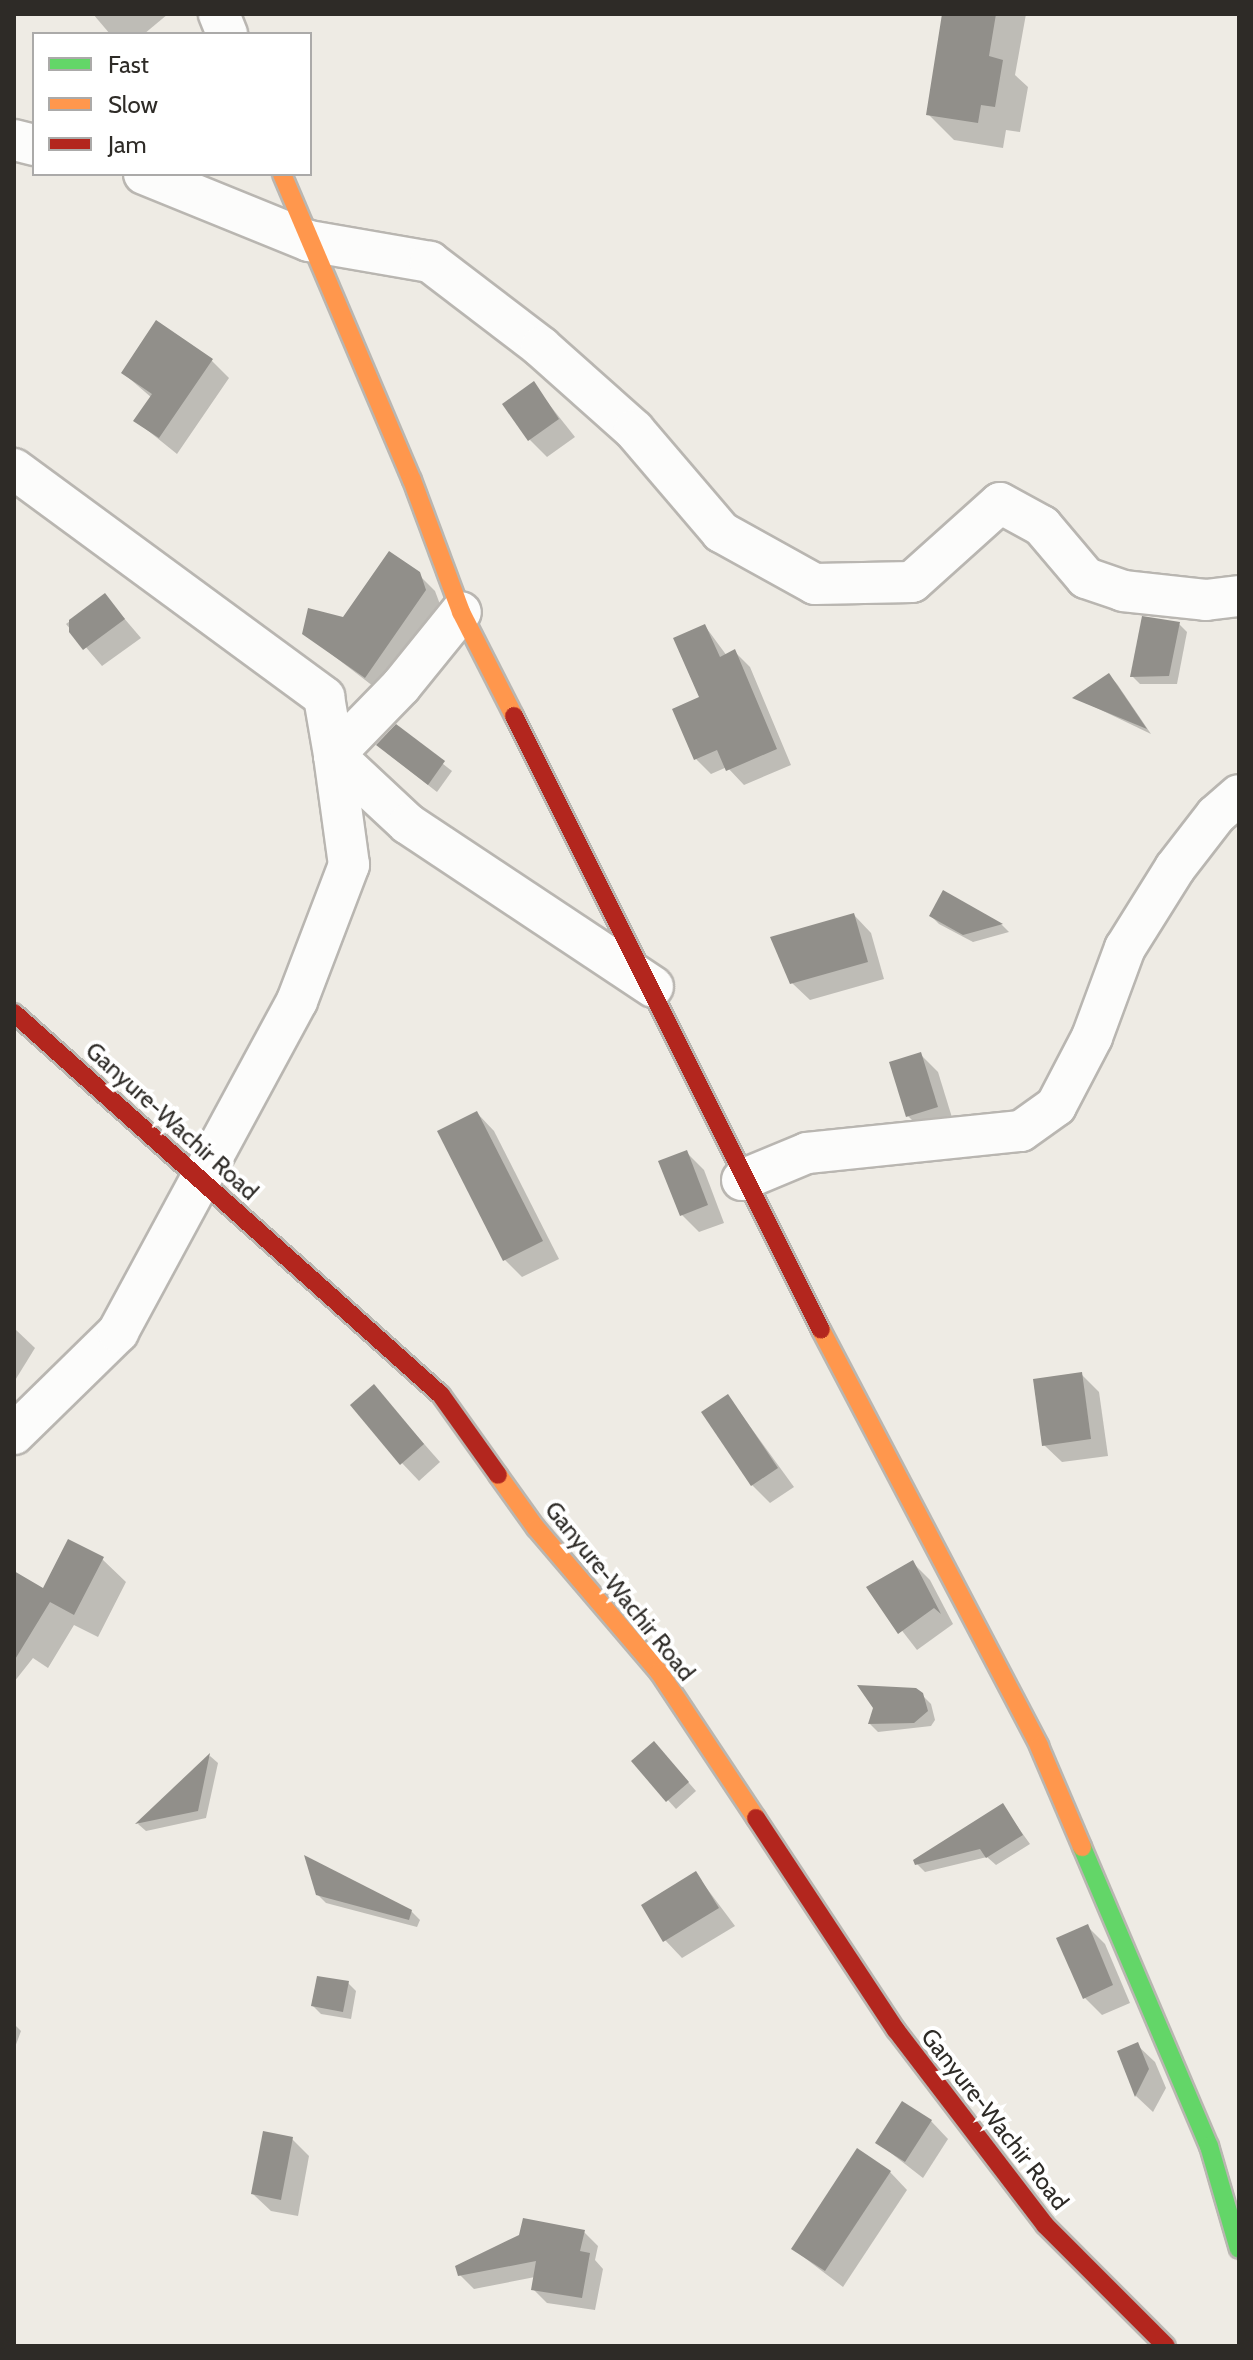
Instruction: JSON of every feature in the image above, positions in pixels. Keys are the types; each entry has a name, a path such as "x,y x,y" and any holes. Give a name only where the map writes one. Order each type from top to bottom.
{"street":[{"path":"149,176 309,241 430,262 541,347 634,430 721,532 815,584 912,582 1000,503 1042,526 1074,557 1086,578 1123,591 1206,600 1239,596"},
{"path":"283,176 412,480 461,612 653,987 742,1180 1039,1746 1209,2146 1239,2249"},
{"path":"14,469 324,697 349,865 297,1001 118,1332 14,1434"},
{"path":"334,755 401,686 461,612"},
{"path":"334,755 408,824 653,987"},
{"path":"742,1180 807,1153 1021,1131 1056,1106 1092,1037 1125,948 1175,868 1216,815 1239,795"},
{"name":"Ganyure-Wachir Road","path":"14,1013 441,1395 536,1528 659,1672 896,2030 1045,2225 1166,2346"}],"building":[{"path":"942,14 996,14 989,56 1003,60 995,107 981,105 978,123 926,115"},
{"path":"156,320 213,359 159,438 133,421 152,394 121,373"},
{"path":"534,381 559,419 528,441 502,404"},
{"path":"389,551 420,572 426,590 365,678 302,634 308,608 343,617"},
{"path":"105,593 125,619 83,650 69,632 69,620"},
{"path":"1142,616 1180,622 1169,676 1130,677"},
{"path":"705,624 720,657 735,649 777,749 726,771 717,750 694,760 672,709 699,697 673,638"},
{"path":"1109,673 1147,729 1072,698"},
{"path":"396,724 445,761 428,785 376,745"},
{"path":"943,890 1003,924 963,935 929,916"},
{"path":"854,913 868,962 790,984 770,937"},
{"path":"921,1052 938,1107 906,1117 889,1062"},
{"path":"477,1111 543,1241 503,1261 437,1131"},
{"path":"687,1150 708,1205 680,1216 658,1161"},
{"path":"1082,1372 1091,1439 1042,1446 1033,1379"},
{"path":"374,1384 424,1444 400,1465 350,1405"},
{"path":"728,1394 778,1468 751,1486 701,1412"},
{"path":"68,1539 104,1557 74,1615 50,1602 14,1661 14,1571 43,1588"},
{"path":"913,1560 941,1614 934,1608 898,1634 866,1587"},
{"path":"857,1685 916,1688 923,1693 928,1711 914,1723 868,1724 873,1708"},
{"path":"654,1741 689,1782 666,1802 631,1761"},
{"path":"210,1753 198,1811 135,1824"},
{"path":"1003,1803 1023,1835 986,1858 980,1849 915,1865 913,1860"},
{"path":"304,1855 412,1910 409,1920 316,1895"},
{"path":"696,1871 719,1908 663,1942 641,1905"},
{"path":"1088,1924 1113,1985 1083,1999 1056,1938"},
{"path":"317,1976 349,1981 343,2012 311,2006"},
{"path":"1138,2042 1149,2069 1135,2097 1117,2051"},
{"path":"902,2101 932,2120 905,2162 875,2143"},
{"path":"263,2131 293,2137 281,2200 251,2194"},
{"path":"857,2148 891,2171 825,2271 791,2249"},
{"path":"523,2218 585,2230 580,2251 590,2253 582,2298 531,2290 536,2261 458,2276 455,2266 519,2235"}],"traffic: fast":[{"path":"1082,1847 1209,2146 1239,2249"}],"traffic: slow":[{"path":"283,176 412,480 461,612 514,716"},
{"path":"821,1330 1039,1746 1082,1847"},
{"path":"498,1475 536,1528 659,1672 756,1818"}],"traffic: jam":[{"path":"514,716 821,1330"},
{"path":"14,1013 441,1395 498,1475"},
{"path":"756,1818 896,2030 1045,2225 1166,2346"}]}
